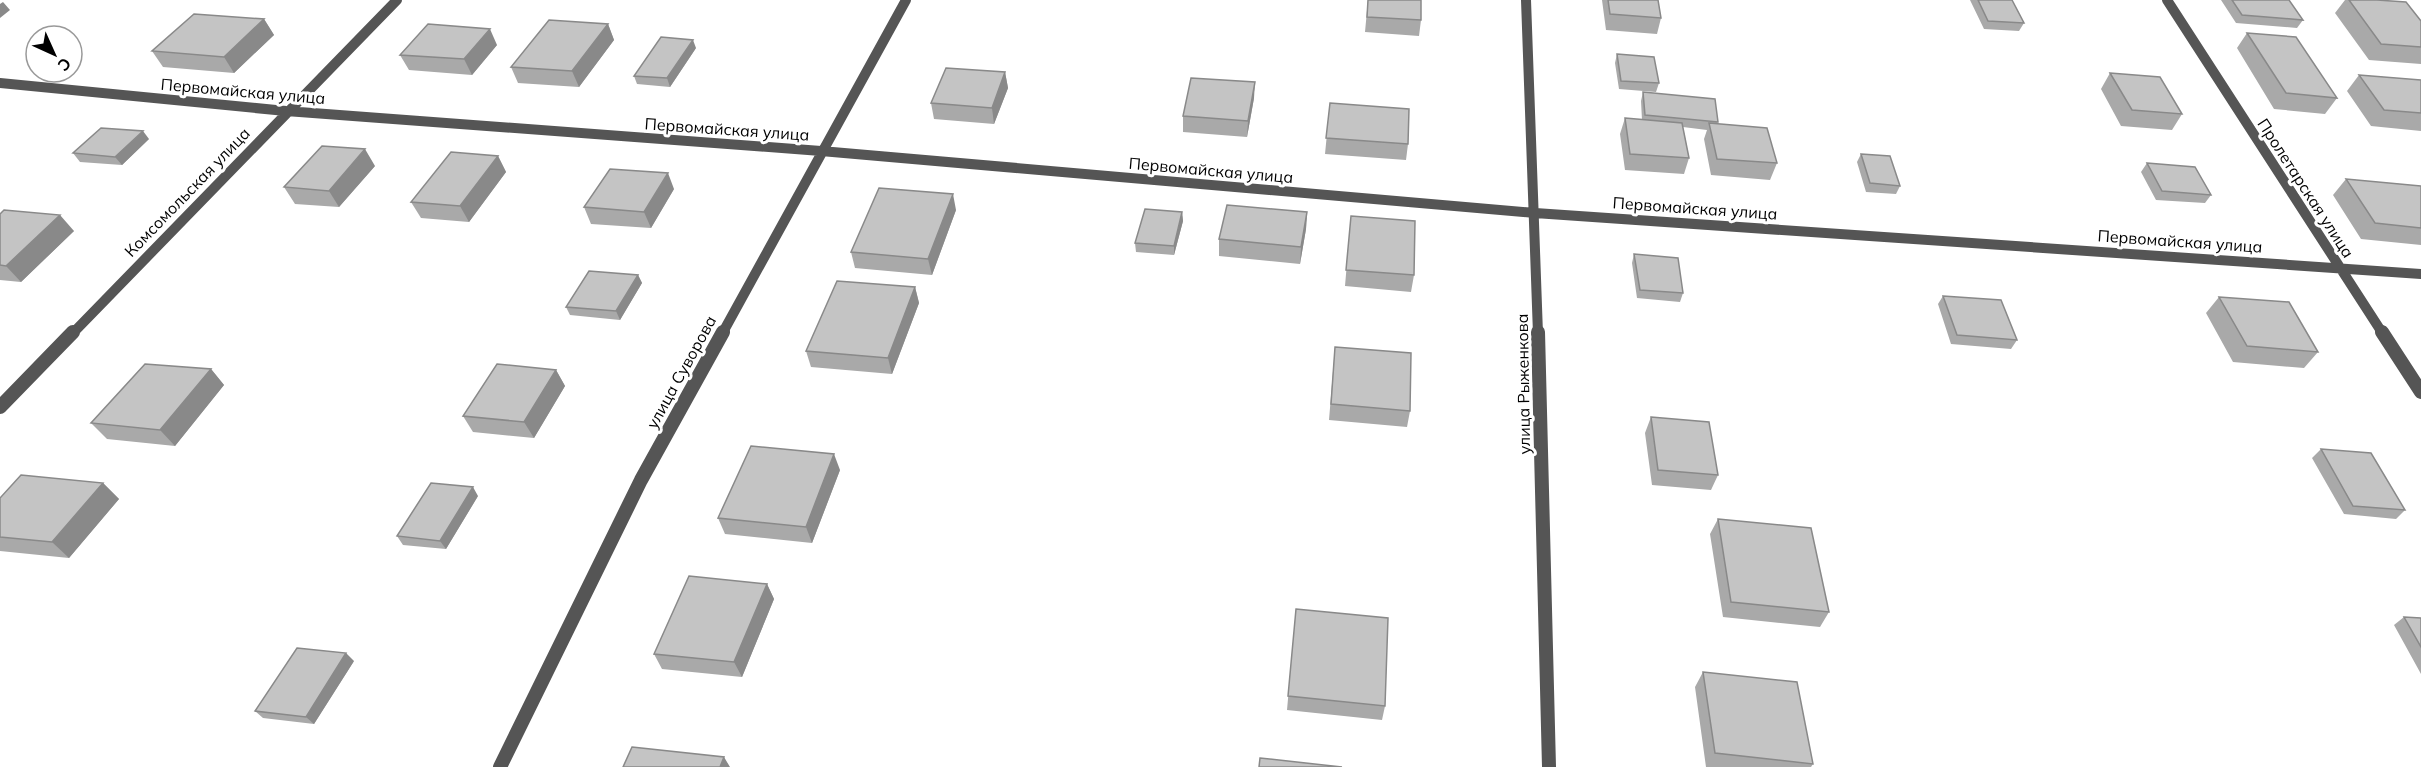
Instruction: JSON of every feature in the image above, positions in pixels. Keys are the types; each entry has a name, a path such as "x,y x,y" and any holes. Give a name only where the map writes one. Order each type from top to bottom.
{"street":[{"name":"Комсомольская улица","path":"0,407 286,111 397,0"},
{"name":"улица Суворова","path":"500,767 641,480 906,0"},
{"name":"улица Рыженкова","path":"1526,0 1535,213 1549,767"},
{"name":"Пролетарская улица","path":"2167,0 2421,392"},
{"name":"Первомайская улица","path":"0,83 286,111 821,151 1535,213 2421,274"}],"building":[{"path":"1368,0 1421,0 1421,20 1367,17"},
{"path":"1608,0 1658,0 1661,18 1610,14"},
{"path":"1978,0 2012,0 2024,23 1988,21"},
{"path":"2232,0 2289,0 2303,20 2242,15"},
{"path":"2349,0 2406,2 2421,21 2421,47 2381,44"},
{"path":"194,14 264,19 224,57 152,51"},
{"path":"549,20 608,24 572,71 511,67"},
{"path":"428,24 490,29 464,59 400,55"},
{"path":"2247,33 2296,37 2337,98 2286,93"},
{"path":"661,37 693,40 667,78 634,76"},
{"path":"1617,54 1654,57 1659,83 1621,81"},
{"path":"946,68 1005,72 992,108 931,103"},
{"path":"2110,73 2160,77 2182,114 2132,110"},
{"path":"2359,75 2421,80 2421,113 2384,110"},
{"path":"1191,78 1255,82 1248,121 1183,116"},
{"path":"1643,92 1715,99 1718,122 1645,115"},
{"path":"1330,103 1409,109 1408,144 1326,138"},
{"path":"1625,118 1682,123 1689,158 1630,154"},
{"path":"1709,123 1767,128 1777,163 1717,159"},
{"path":"101,128 143,131 115,157 73,153"},
{"path":"322,146 365,149 329,191 284,187"},
{"path":"451,152 498,156 460,206 411,202"},
{"path":"1861,154 1890,156 1900,186 1870,183"},
{"path":"2147,163 2195,167 2211,195 2162,191"},
{"path":"610,169 668,173 644,212 584,207"},
{"path":"2346,179 2421,186 2421,228 2375,223"},
{"path":"879,188 953,194 928,259 851,252"},
{"path":"1227,205 1307,212 1301,247 1219,239"},
{"path":"1145,209 1182,212 1174,246 1135,243"},
{"path":"4,210 60,215 6,266 0,265 0,214"},
{"path":"1351,216 1415,221 1414,275 1346,270"},
{"path":"1634,254 1678,258 1683,293 1640,290"},
{"path":"589,271 638,275 616,311 566,307"},
{"path":"837,281 915,287 888,358 806,351"},
{"path":"1943,296 2001,300 2017,340 1957,335"},
{"path":"2219,297 2289,302 2318,352 2247,346"},
{"path":"1335,347 1411,353 1410,411 1331,404"},
{"path":"145,364 211,369 160,430 91,423"},
{"path":"497,364 556,370 524,422 463,416"},
{"path":"1651,417 1709,422 1718,475 1658,470"},
{"path":"751,446 834,454 806,527 718,518"},
{"path":"2321,449 2371,453 2405,510 2353,506"},
{"path":"21,475 103,483 52,542 0,537 0,498"},
{"path":"431,483 473,487 440,541 397,536"},
{"path":"1718,519 1811,528 1829,612 1731,602"},
{"path":"689,576 767,584 734,662 654,654"},
{"path":"1296,609 1388,618 1385,706 1288,696"},
{"path":"2404,617 2421,618 2421,647"},
{"path":"297,648 346,653 306,717 255,711"},
{"path":"1703,672 1797,682 1813,764 1715,753"},
{"path":"632,747 724,757 720,767 623,767"},
{"path":"1260,758 1342,767 1259,767"}]}
